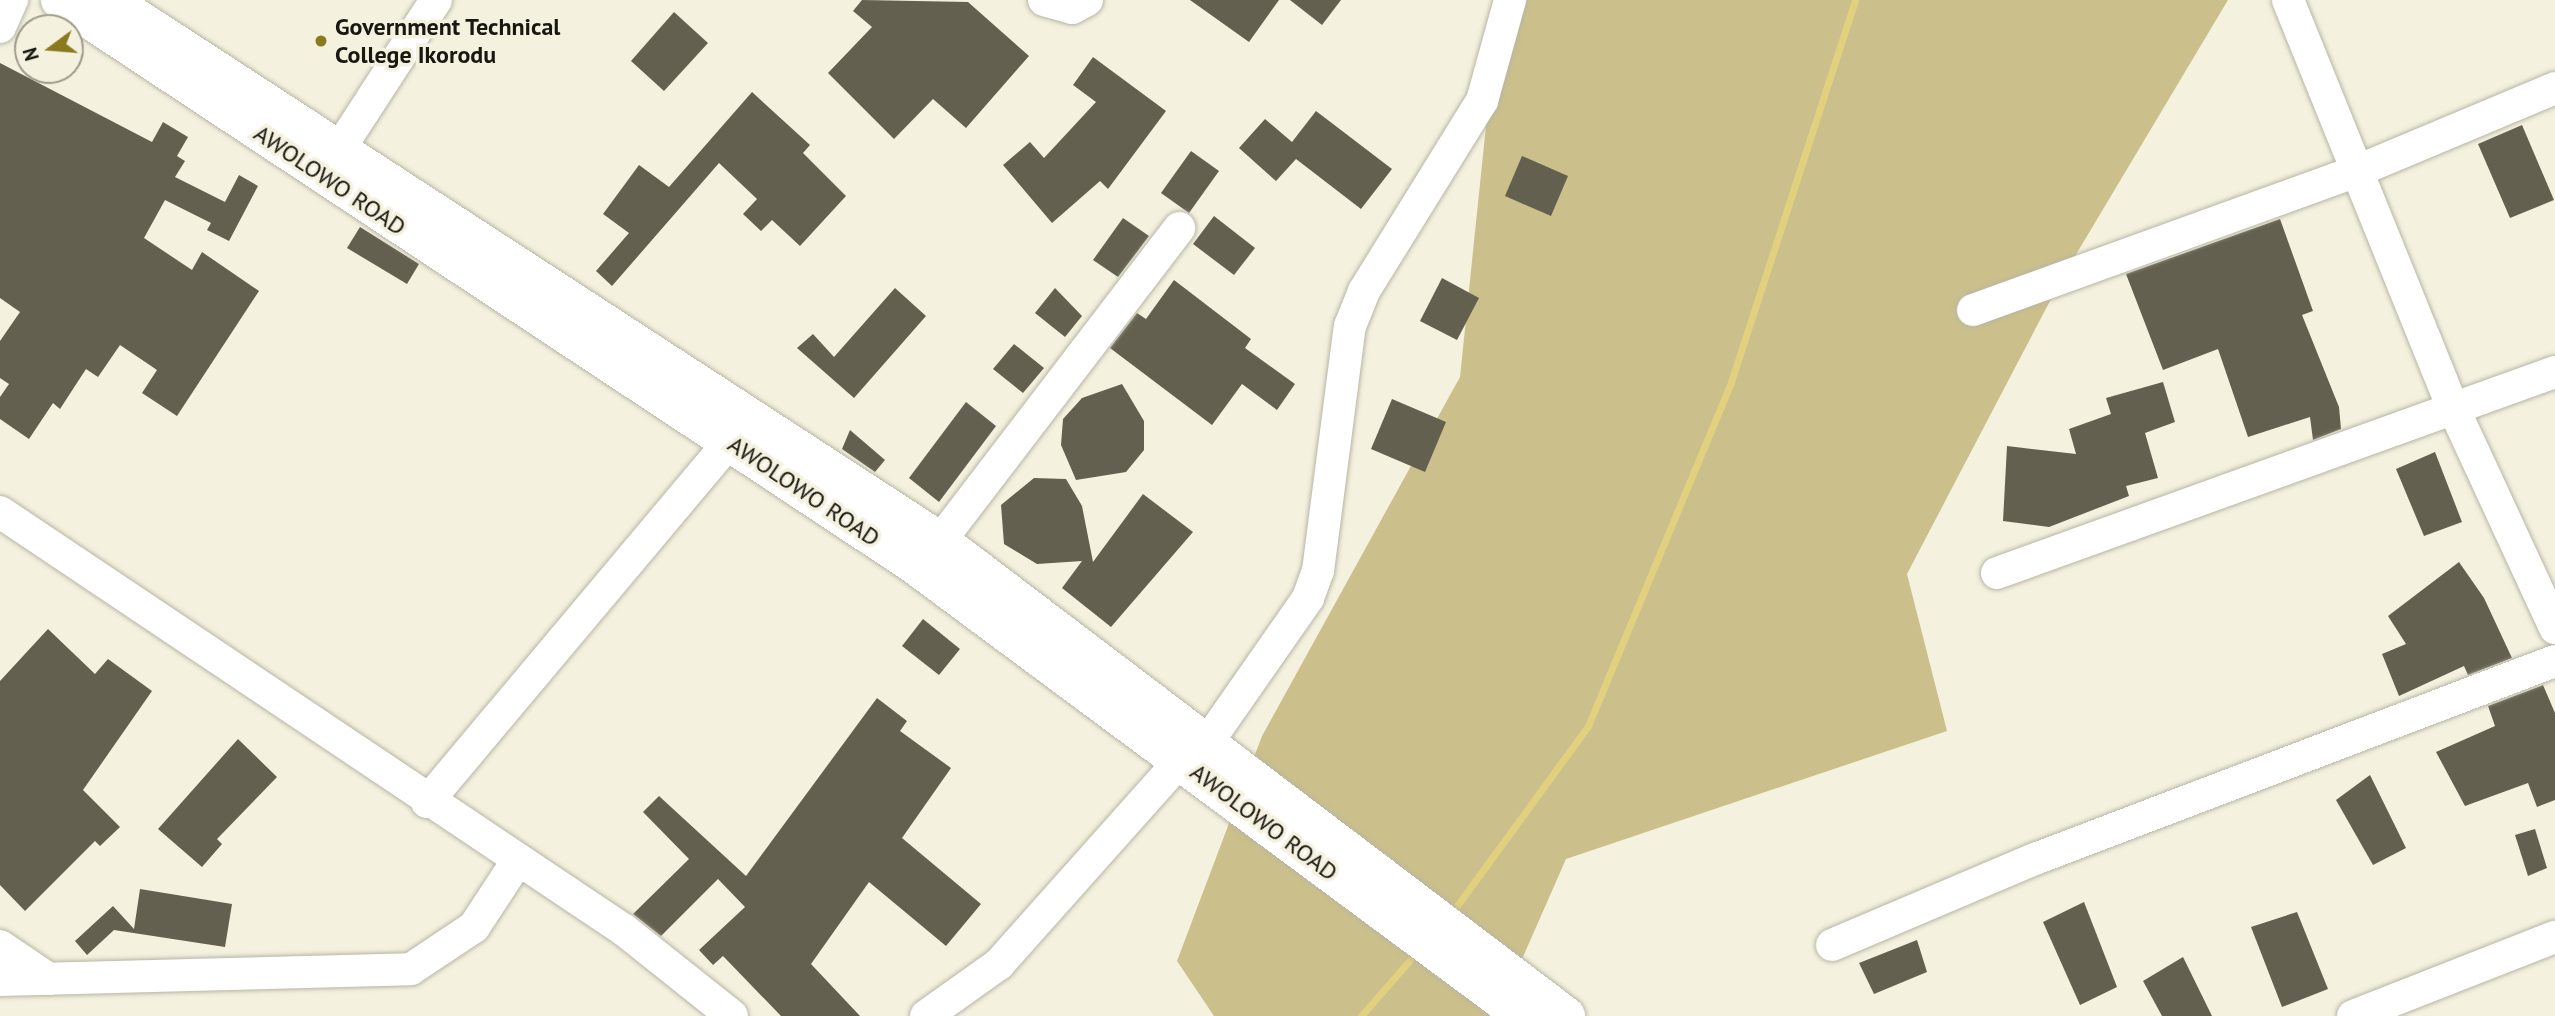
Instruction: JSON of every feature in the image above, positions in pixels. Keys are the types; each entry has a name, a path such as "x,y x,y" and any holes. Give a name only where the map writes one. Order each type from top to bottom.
{"main road":[{"name":"AWOLOWO ROAD","path":"60,0 730,441 1194,751"},
{"name":"AWOLOWO ROAD","path":"109,0 940,541 1194,751 1475,960 1566,1016"},
{"name":"AWOLOWO ROAD","path":"1475,960 1523,1016"}],"street":[{"path":"0,27 12,0"},
{"path":"338,150 436,0"},
{"path":"1044,0 1072,8 1087,0"},
{"path":"926,1016 999,964 1194,751 1308,598 1318,571 1350,326 1364,291 1482,101 1510,0"},
{"path":"2288,0 2452,405 2555,628"},
{"path":"1973,310 2357,171 2555,89"},
{"path":"940,541 1179,228"},
{"path":"1997,573 2452,405 2555,372"},
{"path":"427,802 730,441"},
{"path":"0,512 427,802 624,930 732,1016"},
{"path":"1832,945 2035,859 2555,661"},
{"path":"0,980 411,969 474,927 518,860"},
{"path":"2353,1016 2555,937"},
{"path":"0,946 49,979"}],"shaded area":[{"path":"1499,0 2228,0 2062,278 1907,574 1947,731 1566,859 1497,1016 1214,1016 1177,961 1262,736 1460,377"}],"building":[{"path":"862,0 968,2 1029,56 966,128 933,99 894,139 828,73 872,27 853,11"},
{"path":"1190,0 1279,0 1249,42"},
{"path":"1290,0 1341,0 1322,25"},
{"path":"674,12 708,43 664,91 631,61"},
{"path":"1093,57 1166,111 1108,189 1100,181 1052,223 1003,165 1030,142 1044,158 1096,102 1073,85"},
{"path":"0,63 14,70 14,84 40,84 152,142 163,122 188,137 177,156 185,161 175,177 225,202 239,175 258,186 229,241 207,230 211,223 165,200 144,238 192,270 202,252 259,291 177,416 142,393 157,370 120,345 98,377 86,369 60,409 53,403 29,439 0,419 0,397 9,384 0,378 0,341 20,312 0,298"},
{"path":"752,92 810,145 803,153 846,196 800,246 772,220 761,231 743,214 757,199 719,163 612,286 596,271 629,233 603,214 639,165 669,187"},
{"path":"1316,111 1392,169 1361,209 1296,159 1276,181 1239,148 1265,119 1292,142"},
{"path":"2522,125 2554,200 2510,218 2478,144"},
{"path":"1191,151 1219,171 1189,213 1161,193"},
{"path":"1522,156 1568,176 1551,216 1505,196"},
{"path":"1214,216 1255,248 1234,275 1193,244"},
{"path":"1123,218 1149,236 1118,277 1093,260"},
{"path":"2280,219 2313,311 2302,315 2339,407 2341,429 2313,440 2310,417 2248,437 2218,349 2163,370 2126,274"},
{"path":"360,227 419,264 407,284 347,248"},
{"path":"1442,278 1479,298 1457,340 1420,321"},
{"path":"1174,280 1251,339 1245,348 1295,384 1277,410 1242,384 1212,425 1110,348 1137,313 1146,319"},
{"path":"895,288 926,316 854,398 797,348 813,334 834,357"},
{"path":"1055,288 1082,316 1065,337 1035,313"},
{"path":"1014,344 1044,368 1023,393 993,369"},
{"path":"2163,382 2175,422 2145,433 2158,478 2126,486 2129,496 2049,527 2003,521 2007,446 2076,454 2069,429 2111,414 2106,398"},
{"path":"1122,384 1144,421 1144,450 1126,472 1076,480 1061,445 1063,419 1082,398"},
{"path":"1392,399 1446,422 1425,472 1371,449"},
{"path":"966,402 996,426 939,502 909,478"},
{"path":"850,430 885,460 875,472 842,449"},
{"path":"2435,452 2462,522 2424,536 2396,469"},
{"path":"1034,478 1066,479 1082,506 1093,562 1143,494 1193,532 1111,627 1062,588 1082,561 1037,564 1004,544 1001,505"},
{"path":"2459,562 2484,598 2512,658 2468,675 2464,666 2399,696 2382,654 2406,644 2388,616"},
{"path":"923,619 960,649 939,675 902,646"},
{"path":"48,629 95,674 108,659 152,691 83,790 120,827 100,846 95,841 25,911 0,885 0,681"},
{"path":"2543,685 2555,713 2555,800 2537,807 2528,783 2465,806 2436,752 2495,726 2488,706"},
{"path":"877,698 907,721 900,731 951,768 902,838 981,904 946,946 869,882 811,964 860,1016 781,1016 723,956 713,965 699,950 745,907 718,879 661,936 633,914 689,859 643,812 659,796 746,876"},
{"path":"238,739 277,777 217,839 222,844 202,867 158,829"},
{"path":"2370,775 2406,848 2373,865 2336,800"},
{"path":"2535,829 2547,868 2528,876 2515,835"},
{"path":"140,889 232,904 225,947 114,930 87,955 75,941 113,906 134,929"},
{"path":"2084,902 2117,987 2080,1005 2043,922"},
{"path":"2297,912 2328,989 2282,1007 2251,927"},
{"path":"1917,940 1927,972 1874,994 1859,963"},
{"path":"2183,957 2212,1016 2162,1016 2143,981"}],"waterway":[{"path":"1451,914 1588,726 1731,382 1855,0"},
{"path":"1361,1016 1417,952"}],"place":[{"name":"Government Technical College Ikorodu","path":"321,41"}]}
